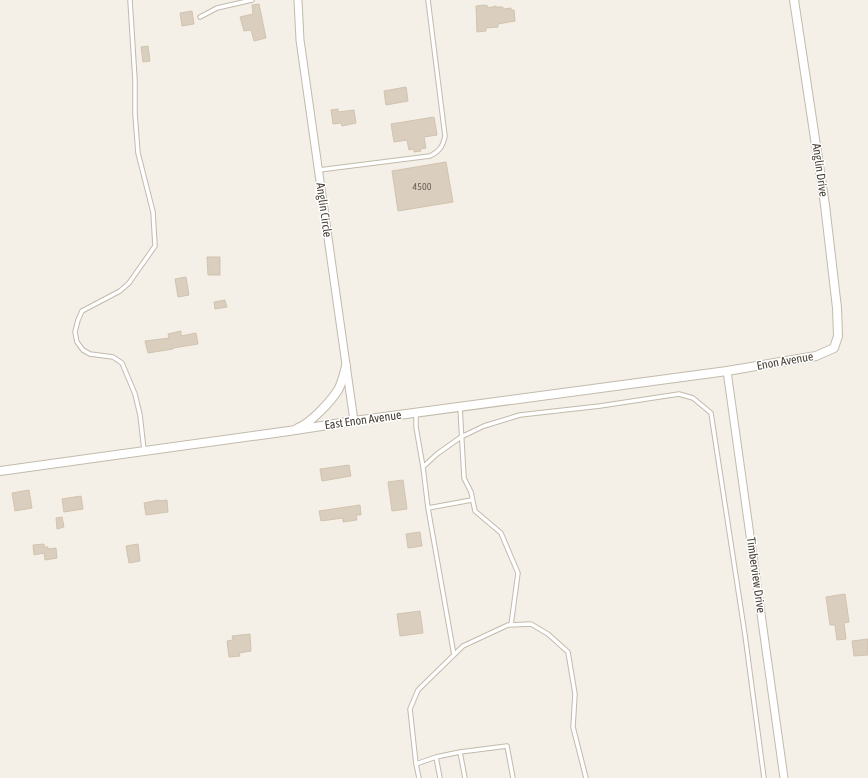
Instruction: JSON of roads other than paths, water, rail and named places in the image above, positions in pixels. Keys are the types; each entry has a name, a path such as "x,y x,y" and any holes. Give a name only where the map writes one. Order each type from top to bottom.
{"street":[{"name":"Anglin Circle","path":"298,0 300,40 354,421"},
{"name":"Anglin Drive","path":"794,0 830,250 837,308 837,341"},
{"name":"Enon Avenue","path":"727,371 816,356 834,348 837,341"},
{"path":"289,431 303,426 330,400 339,388 346,366"},
{"name":"East Enon Avenue","path":"0,471 416,412 727,371"},
{"name":"Timberview Drive","path":"727,371 784,778"}],"lane":[{"path":"130,0 138,153 153,212 155,246 130,282 120,291 82,311 75,332 77,342 83,350 90,354 113,357 122,363 135,394 144,451"},
{"path":"200,17 217,8 252,0"},
{"path":"319,170 331,167 430,156 440,149 445,136 436,76 428,0"},
{"path":"423,466 461,437 484,426 520,415 600,406 679,394 693,398 711,413 745,635 764,778"},
{"path":"460,407 464,478 470,492 475,511 501,533 518,573 511,625"},
{"path":"416,412 416,427 423,466 428,508 454,655"},
{"path":"428,508 472,500"},
{"path":"419,778 410,709 418,690 463,646 511,625 531,624 548,634 568,652 575,694 573,727 586,778"},
{"path":"416,764 436,757 460,752 507,746 513,778"},
{"path":"460,752 465,778"},
{"path":"436,757 440,778"}]}
